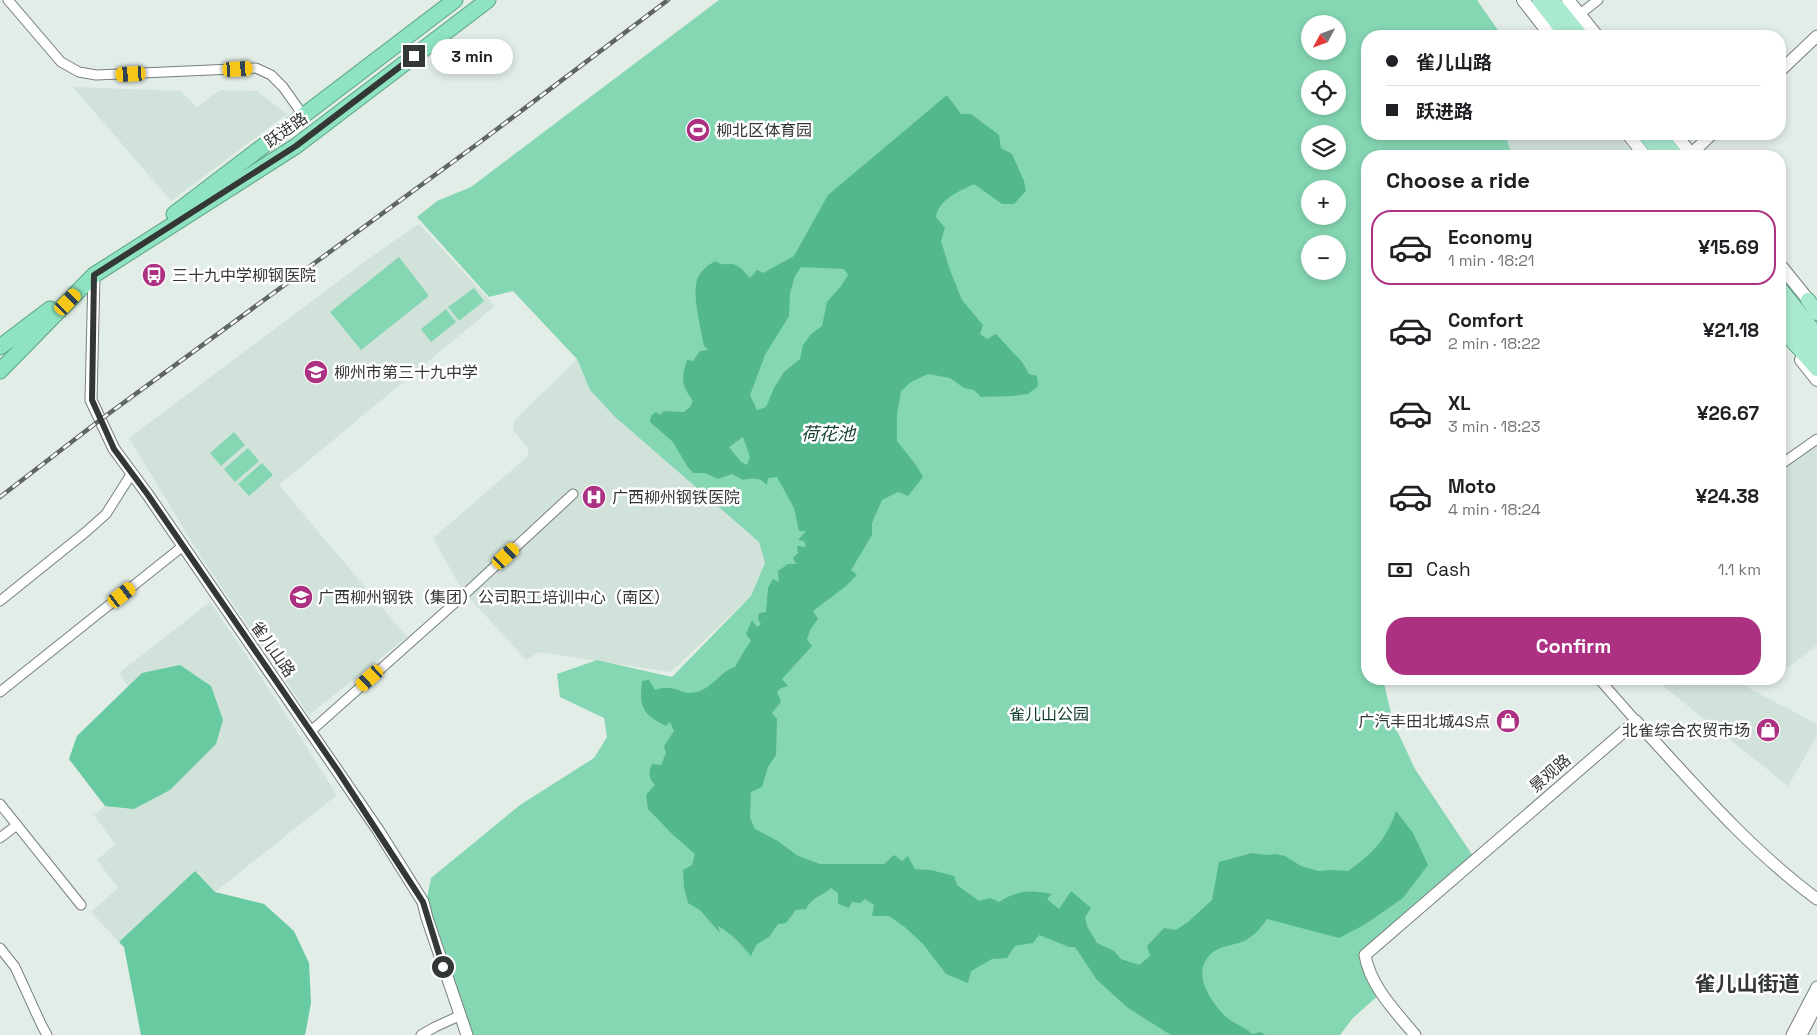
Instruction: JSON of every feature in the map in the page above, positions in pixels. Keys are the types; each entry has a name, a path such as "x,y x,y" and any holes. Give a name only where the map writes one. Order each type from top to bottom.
{"highway":[{"name":"跃进路","path":"0,347 455,0"},
{"name":"跃进路","path":"1,368 94,275 296,146 488,0"}],"main road":[{"path":"1523,0 1546,30"},
{"path":"1539,0 1562,30"},
{"path":"1552,0 1576,30"},
{"path":"1568,0 1592,30"},
{"path":"1633,140 1640,150"},
{"path":"1650,140 1657,150"},
{"path":"1663,140 1671,150"},
{"path":"1680,140 1688,150"},
{"path":"1786,273 1814,308"},
{"path":"1786,296 1817,335"},
{"path":"1786,315 1813,355 1817,369"},
{"path":"1786,333 1813,355"},
{"path":"1786,336 1817,380"}],"street":[{"path":"8,0 61,62 78,72 96,75 256,68 271,75 283,87 303,115"},
{"path":"1580,14 1598,0"},
{"path":"1786,64 1817,36"},
{"path":"1697,150 1706,140"},
{"name":"雀儿山路","path":"94,275 92,400 114,449 311,731 378,830 423,902 426,918 467,1035"},
{"path":"1786,461 1817,439"},
{"path":"0,601 106,514 132,473"},
{"path":"311,731 573,494"},
{"path":"0,692 183,546"},
{"path":"1604,685 1723,815 1792,880 1817,899"},
{"name":"景观路","path":"1415,1035 1388,1002 1367,969 1365,955 1636,721"},
{"path":"0,804 82,906"},
{"path":"0,838 18,826"},
{"path":"0,948 15,967 47,1035"},
{"path":"1792,1035 1817,987"},
{"path":"1802,1035 1817,1004"},
{"path":"421,1035 435,1026 459,1016"}],"shaded area":[{"path":"73,87 181,91 197,107 220,90 257,91 287,114 171,201"},
{"path":"1507,140 1622,140 1630,150 1510,150"},
{"name":"柳州市第三十九中学","path":"419,224 495,306 279,485 407,637 309,715 201,557 129,438 368,259"},
{"name":"广西柳州钢铁医院","path":"577,359 590,390 614,416 759,542 765,563 751,596 671,672 539,652 526,660 462,590 433,538 528,456 528,448 513,430 514,421"},
{"path":"1817,442 1817,645 1786,669 1786,463"},
{"path":"210,602 287,716 337,795 215,892 195,872 119,942 91,912 118,888 97,860 115,844 94,815 105,806 69,759 77,736 128,686 119,673"},
{"path":"180,665 211,686 223,720 216,744 170,790 134,809 105,806 69,759 77,736 142,673"},
{"name":"北雀综合农贸市场","path":"1662,685 1746,685 1817,724 1817,736 1788,786"},
{"path":"195,871 215,892 264,904 294,931 309,963 311,1003 305,1035 141,1035 124,947 119,942"}],"green space":[{"name":"雀儿山公园","path":"719,0 1477,0 1498,30 1361,30 1361,140 1507,140 1510,150 1361,150 1361,685 1384,685 1393,722 1415,769 1475,859 1365,955 1382,992 1353,1018 1340,1035 470,1035 426,903 431,878 520,805 594,758 607,737 604,718 560,697 557,674 597,660 672,677 751,596 765,563 759,542 614,416 590,390 577,359 513,291 489,297 417,217 437,201 471,187"},
{"path":"399,257 429,296 361,350 330,312"},
{"path":"474,288 484,301 459,321 448,307"},
{"path":"446,309 456,322 431,342 421,329"},
{"path":"234,432 245,445 221,466 210,453"},
{"path":"248,448 259,461 235,482 224,469"},
{"path":"262,463 273,475 249,496 238,484"}],"water":[{"name":"荷花池","path":"947,95 961,114 971,114 999,135 1001,148 1012,154 1024,181 1026,191 1014,204 1002,204 974,184 945,201 941,205 936,217 945,228 941,241 962,300 983,325 980,334 987,339 996,334 1022,362 1029,374 1037,376 1038,386 1028,394 981,397 974,390 964,388 950,378 928,374 911,382 901,391 897,415 897,441 923,477 908,496 898,492 882,500 872,523 872,535 851,570 857,575 846,586 813,611 818,619 810,630 807,640 812,646 782,679 788,686 781,688 777,692 781,702 772,713 777,719 776,755 768,767 762,787 751,792 750,818 755,829 778,841 798,856 820,864 884,864 894,855 902,861 908,856 915,869 931,870 954,876 957,885 979,901 990,898 999,902 1018,893 1037,892 1052,894 1047,899 1059,909 1071,891 1091,908 1085,917 1087,926 1097,943 1114,951 1121,959 1139,965 1150,956 1147,946 1164,928 1176,930 1188,922 1212,900 1219,862 1252,853 1276,854 1285,856 1301,866 1318,871 1348,871 1378,845 1388,830 1396,811 1413,833 1428,865 1403,898 1364,925 1339,938 1267,919 1249,938 1216,950 1206,960 1202,976 1204,985 1218,1008 1227,1018 1252,1034 1261,1032 1265,1035 1171,1035 1128,1008 1097,980 1075,947 1069,947 1039,935 1033,943 1015,946 1007,958 992,959 971,971 968,983 946,974 923,944 906,928 889,916 872,916 874,905 865,899 860,903 852,902 849,908 838,904 838,893 831,888 814,899 806,909 796,910 786,923 778,924 769,937 756,945 751,956 732,936 718,926 720,933 700,910 688,903 684,887 683,870 692,865 695,854 648,809 646,795 655,785 650,776 652,764 661,765 666,753 664,746 674,731 670,722 666,726 652,718 644,709 641,697 642,681 649,680 655,690 666,688 688,693 697,692 709,686 729,669 735,667 751,641 746,634 752,620 757,627 761,624 758,619 759,613 766,612 768,588 773,579 779,582 778,571 788,564 796,564 793,558 798,553 797,546 806,547 804,541 798,540 806,531 799,531 794,508 777,477 768,478 767,485 759,479 743,480 732,474 718,479 705,473 693,473 673,442 650,422 651,416 656,412 660,415 664,411 684,412 693,401 686,391 683,377 687,360 693,361 700,351 708,350 704,346 696,303 697,280 702,271 715,261 737,266 750,278 757,270 763,273 794,256 828,195","holes":["801,267 844,269 848,275 827,302 822,326 811,334 803,345 800,359 784,372 774,388 766,407 757,410 750,395 765,355 789,316 790,293 795,276","743,437 750,457 747,465 741,462 729,447"]}],"railway":[{"path":"0,497 100,420 480,142 668,0"}],"place":[{"name":"柳北区体育园","path":"698,130"},
{"name":"三十九中学柳钢医院","path":"154,275"},
{"name":"柳州市第三十九中学","path":"316,372"},
{"name":"广西柳州钢铁医院","path":"594,497"},
{"name":"广西柳州钢铁（集团）公司职工培训中心（南区）","path":"301,597"},
{"name":"广汽丰田北城4S点","path":"1508,721"},
{"name":"北雀综合农贸市场","path":"1768,730"}],"district":[{"name":"雀儿山街道","path":"1747,983"}],"route":[{"path":"414,56 296,146 94,275 92,400 114,449 148,495 338,771 423,902 426,918 443,967"}]}
